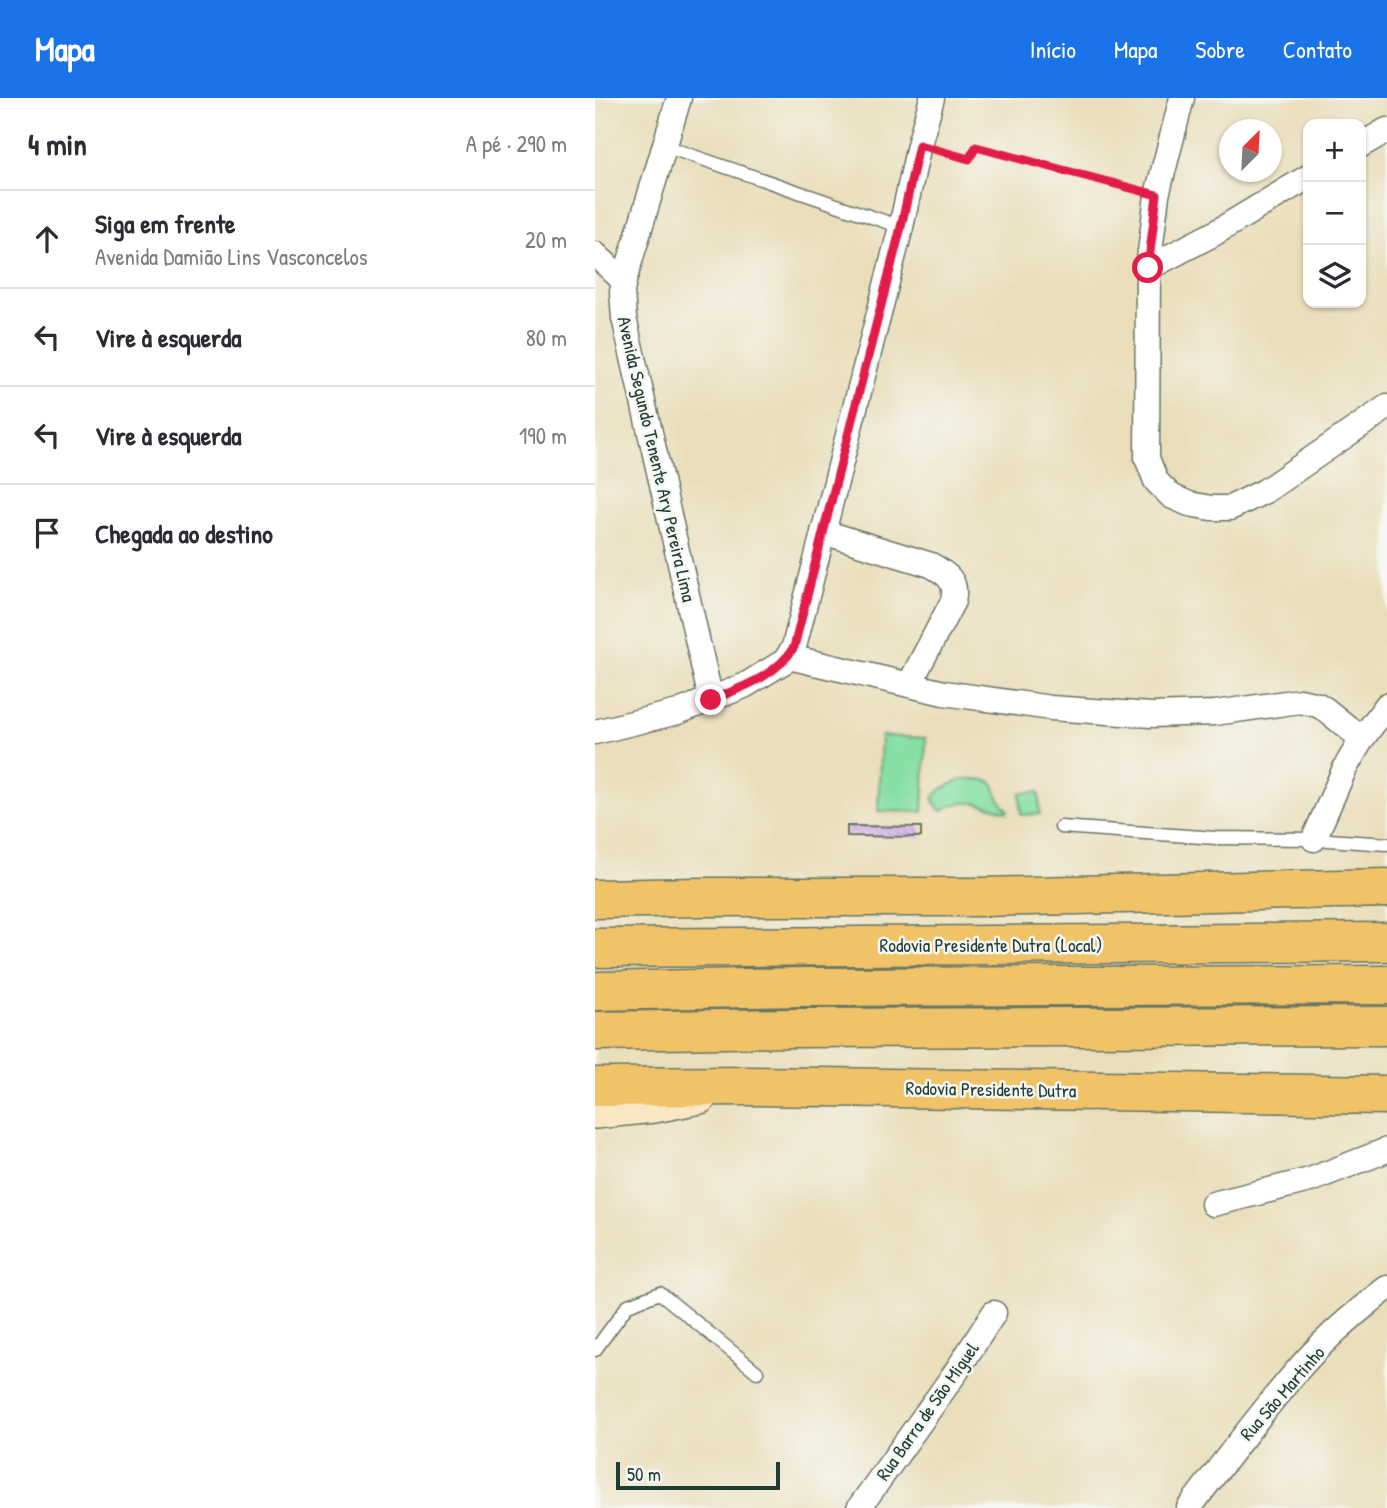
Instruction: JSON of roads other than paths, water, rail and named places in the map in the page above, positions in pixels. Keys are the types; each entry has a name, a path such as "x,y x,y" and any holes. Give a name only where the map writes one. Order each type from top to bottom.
{"highway":[{"path":"595,899 981,897 1387,888"},
{"path":"1151,892 1387,907"},
{"name":"Rodovia Presidente Dutra (Local)","path":"595,948 1387,942"},
{"path":"595,991 815,987 1387,985"},
{"path":"595,1031 1387,1027"},
{"name":"Rodovia Presidente Dutra","path":"595,1087 749,1086 1387,1095"}],"main road":[{"path":"595,1112 654,1106 749,1086"}],"street":[{"name":"Avenida Segundo Tenente Ary Pereira Lima","path":"679,98 622,292 624,318 711,700"},
{"path":"595,732 678,712 711,700 744,686 789,657 799,632 932,98"},
{"path":"1182,98 1157,195 1148,268 1147,458 1156,481 1171,496 1189,504 1230,508 1265,491 1387,407"},
{"path":"1366,142 1387,130"},
{"path":"1148,268 1215,233 1303,180"},
{"path":"595,254 624,281"},
{"path":"823,532 931,565 941,570 954,584 953,601 909,685"},
{"path":"789,657 944,693 1051,708 1151,715 1215,713 1300,701 1318,705 1362,739"},
{"path":"1314,839 1345,768 1387,705"},
{"path":"1213,1204 1310,1180 1387,1150"},
{"name":"Rua São Martinho","path":"1189,1508 1297,1370 1359,1309 1387,1288"},
{"name":"Rua Barra de São Miguel","path":"859,1508 995,1313"}],"lane":[{"path":"664,146 901,227"},
{"path":"1061,827 1216,838 1314,839 1387,844"},
{"path":"595,1350 628,1305 660,1293 757,1372"}]}
